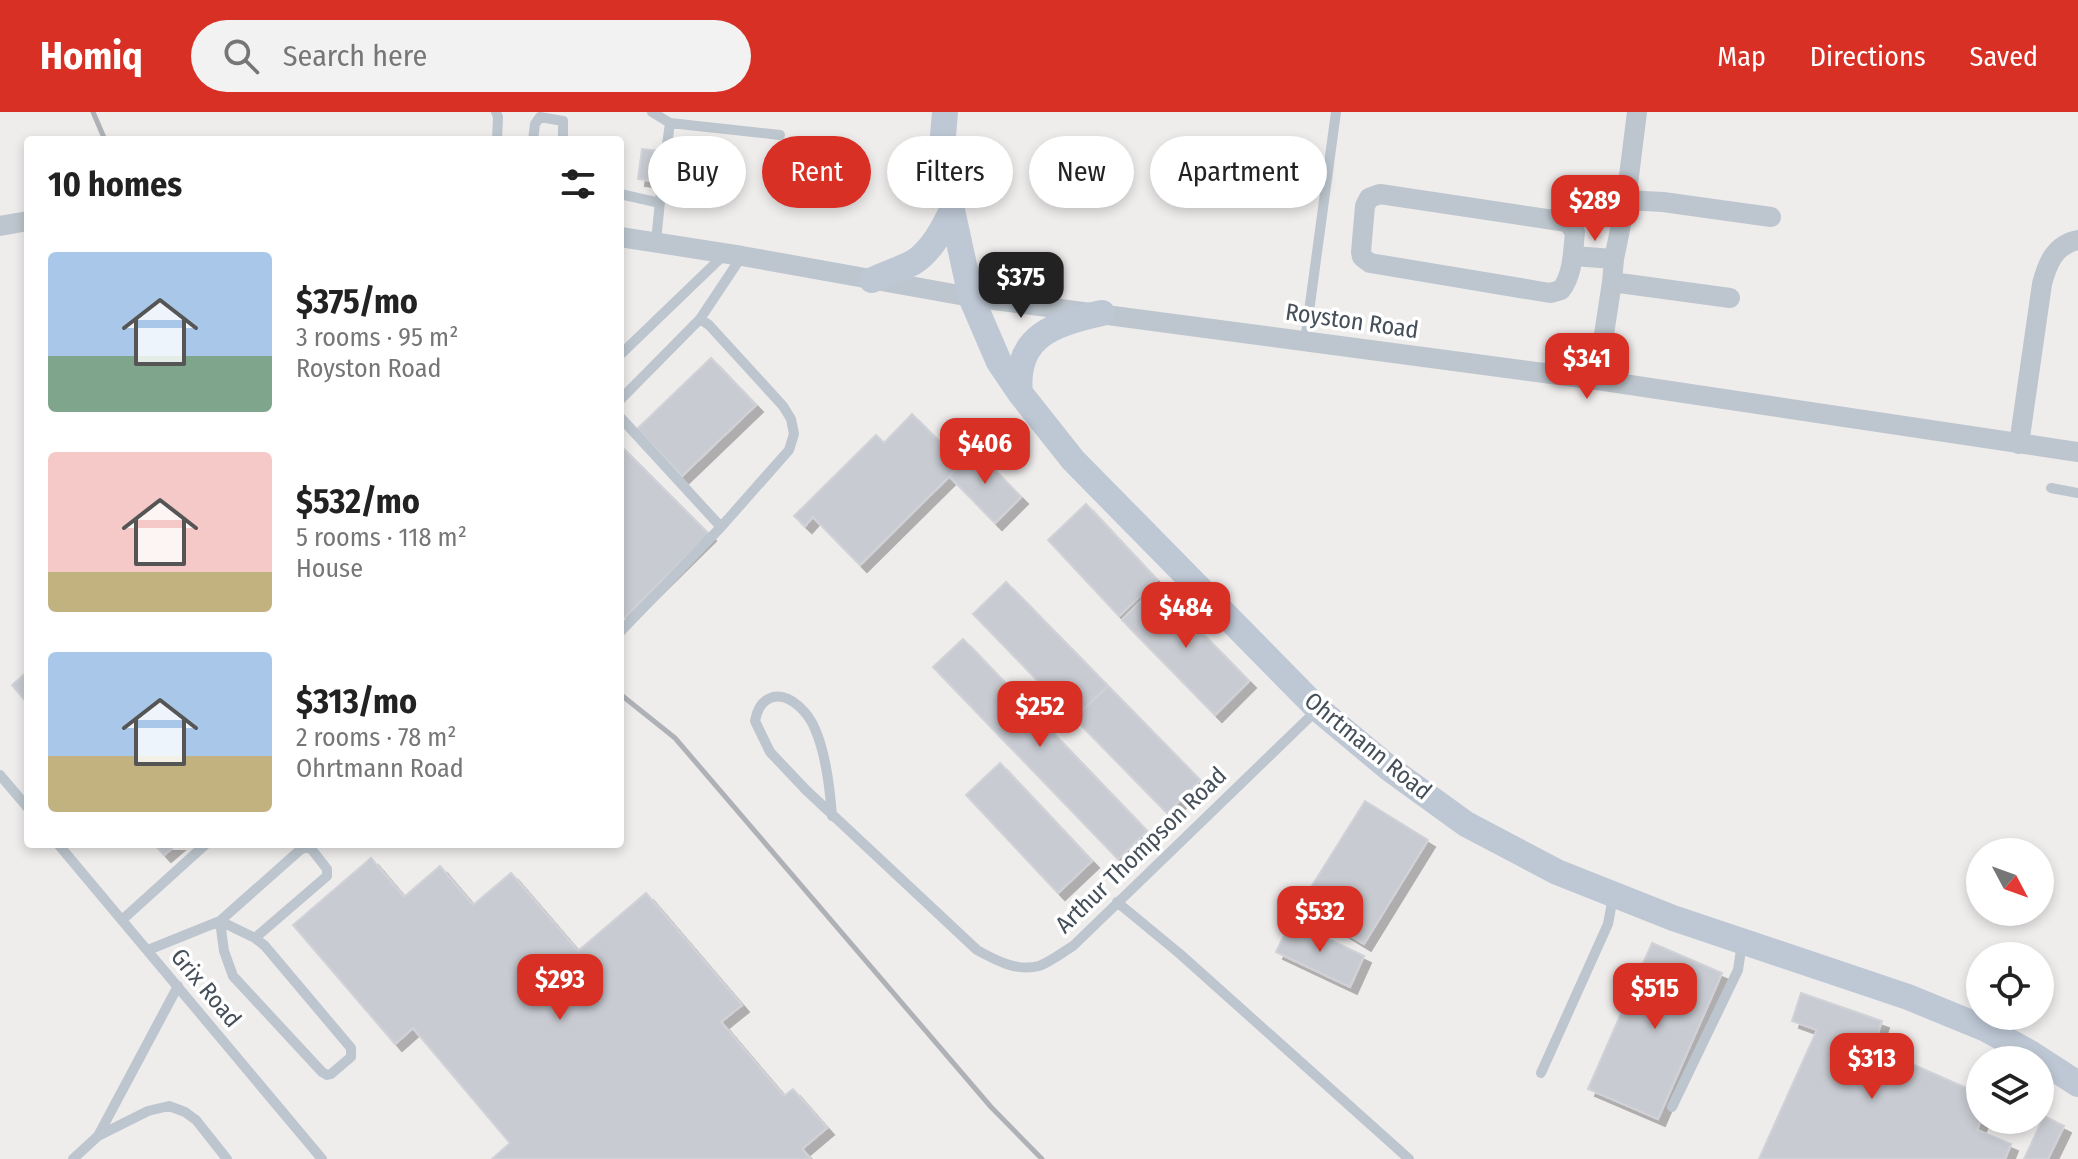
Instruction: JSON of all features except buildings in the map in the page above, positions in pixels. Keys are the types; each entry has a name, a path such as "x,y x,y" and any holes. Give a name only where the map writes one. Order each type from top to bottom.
{"main road":[{"name":"Ohrtmann Road","path":"945,112 943,136 952,210 971,297 999,362 1073,460 1318,709 1390,769 1466,824 1557,872 1673,918 1908,997 1986,1029 2078,1084"},
{"path":"872,280 914,262 942,229 952,210"},
{"path":"1020,393 1018,376 1021,361 1034,342 1053,326 1102,313"}],"street":[{"path":"1597,380 1637,112"},
{"path":"1380,194 1562,221 1575,232 1573,256 1566,284 1557,293 1370,263 1361,252 1366,202 1373,195 1380,194"},
{"path":"1626,200 1771,217"},
{"path":"0,226 24,222"},
{"name":"Royston Road","path":"624,237 971,297 1597,380 2078,452"},
{"path":"2019,444 2046,268 2060,248 2078,240"},
{"path":"1573,256 1614,259"},
{"path":"1612,282 1730,298"}],"lane":[{"path":"496,112 497,136"},
{"path":"652,112 670,123 780,135"},
{"path":"1305,341 1336,112"},
{"path":"534,136 535,124 540,117 563,121 563,136"},
{"path":"668,136 670,123"},
{"path":"624,195 648,200"},
{"path":"656,241 659,208"},
{"path":"624,396 700,319 734,255"},
{"path":"624,351 734,255"},
{"path":"624,628 721,527 789,450 794,434 791,419 783,406 700,319"},
{"path":"624,421 721,527"},
{"path":"2051,488 2078,493"},
{"name":"Arthur Thompson Road","path":"832,816 826,767 815,727 794,701 776,696 768,699 759,707 755,721 770,752 832,816 977,950 1002,964 1040,966 1073,946 1318,709"},
{"path":"0,775 24,803"},
{"name":"Grix Road","path":"61,848 322,1159"},
{"path":"122,920 202,848"},
{"path":"148,950 220,921 304,848"},
{"path":"255,938 328,873 311,848"},
{"path":"1541,1073 1608,924 1613,895"},
{"path":"1117,902 1180,954 1409,1159"},
{"path":"220,921 265,946 351,1048 351,1057 331,1074 322,1072 233,976 224,951 220,921"},
{"path":"1672,1107 1738,970 1743,941"},
{"path":"98,1136 178,986"},
{"path":"73,1159 98,1136 148,1111 169,1106 196,1120 227,1159"}],"railway":[{"path":"93,112 103,136"},
{"path":"624,697 675,738 991,1107 1042,1159"}]}
